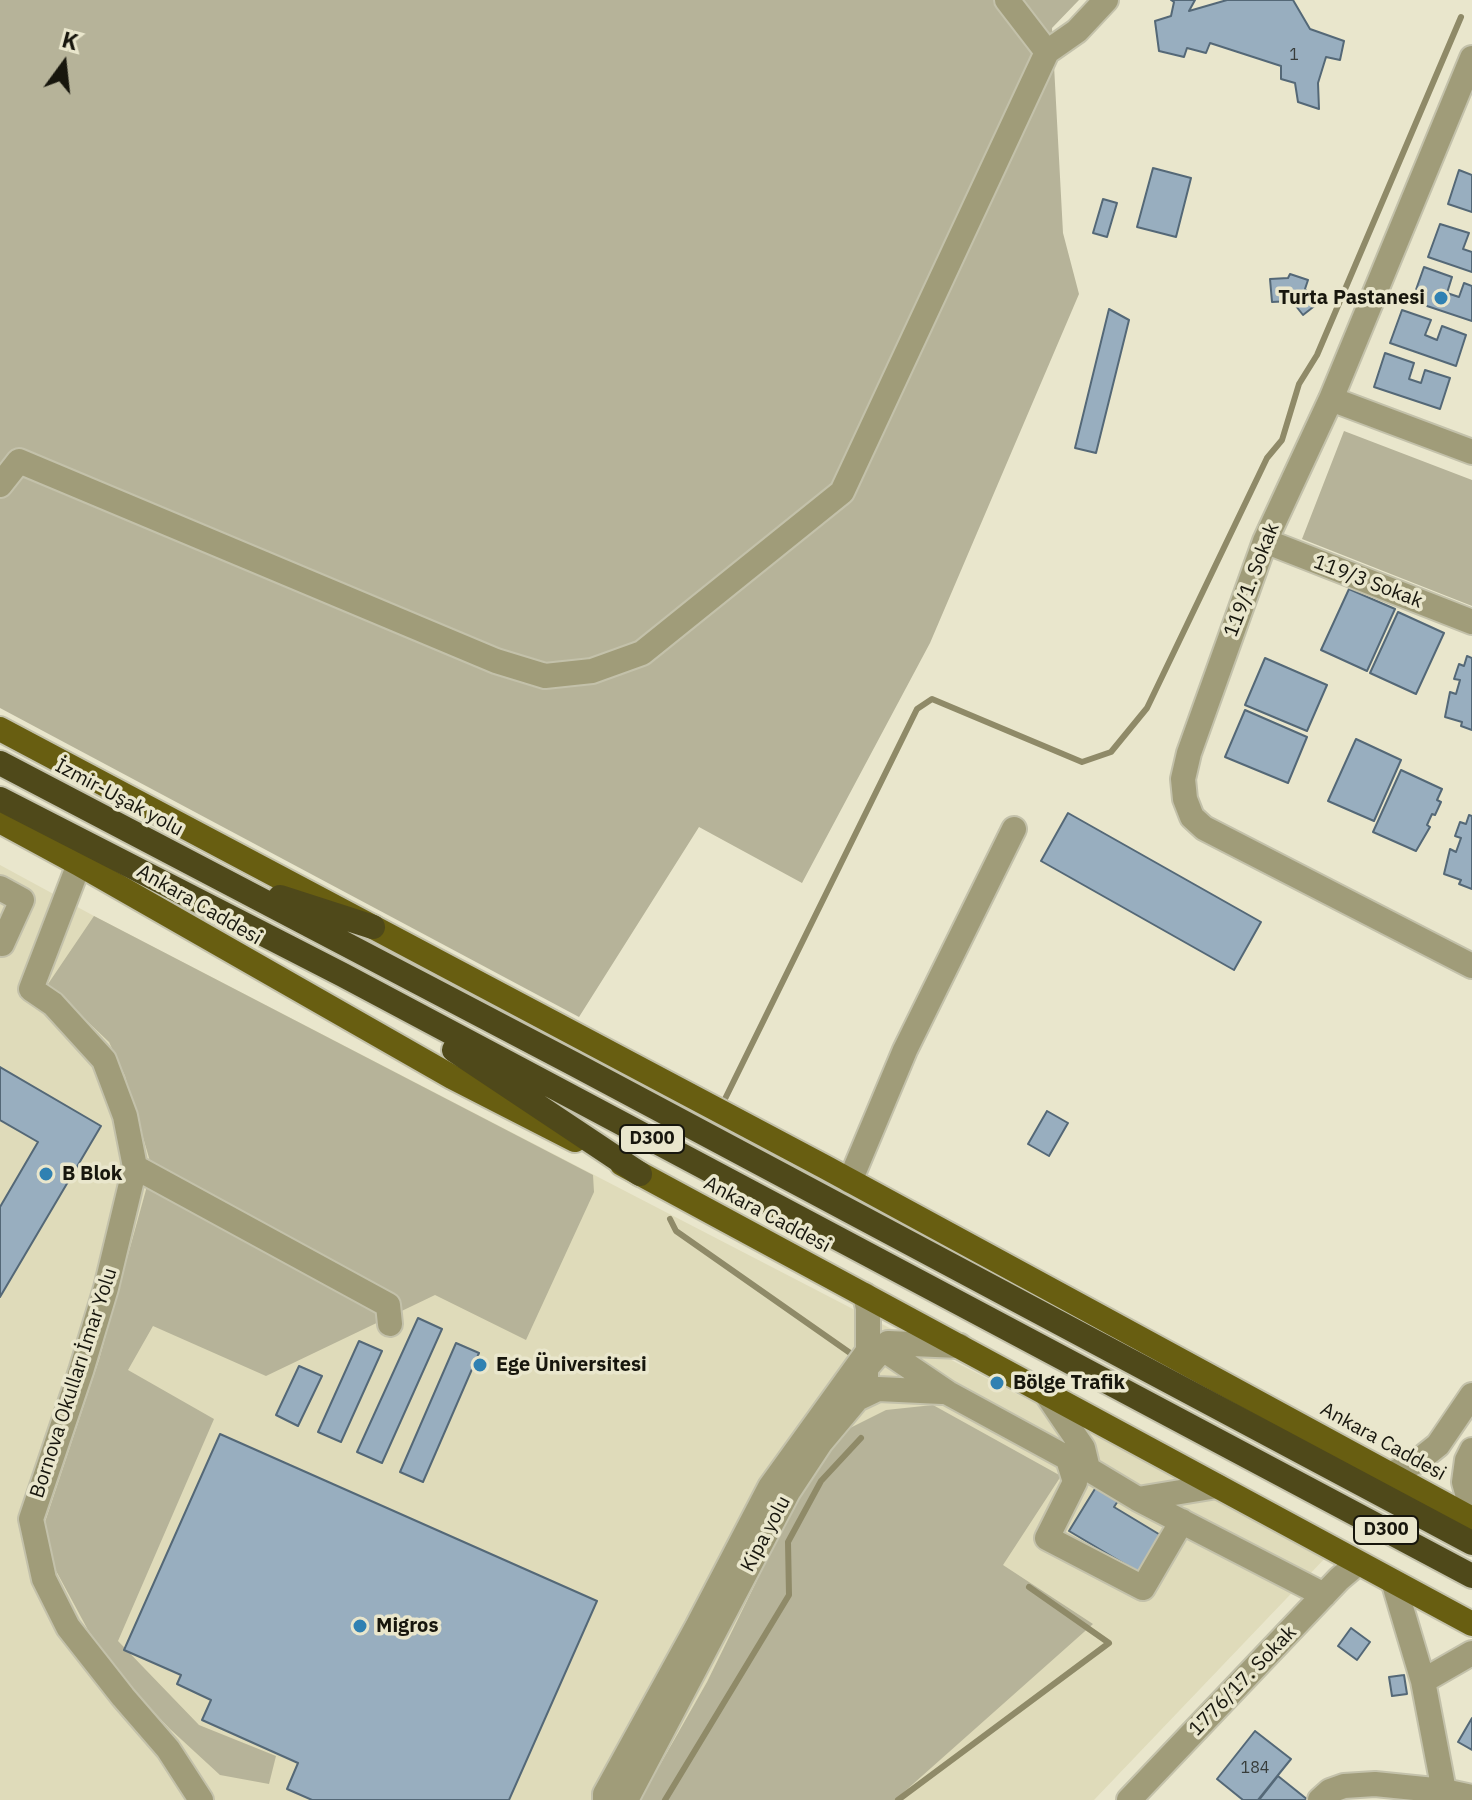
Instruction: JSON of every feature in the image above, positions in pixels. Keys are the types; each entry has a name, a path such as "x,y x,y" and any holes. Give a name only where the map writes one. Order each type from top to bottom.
{"highway":[{"name":"İzmir-Uşak yolu","path":"0,763 216,876"},
{"name":"Ankara Caddesi","path":"0,799 343,975 1472,1576"},
{"path":"216,876 373,927"},
{"name":"Ankara Caddesi","path":"216,876 1472,1543"},
{"path":"343,975 640,1174"}],"main road":[{"name":"Ankara Caddesi","path":"0,729 850,1181 1472,1519"},
{"name":"Ankara Caddesi","path":"0,821 452,1077 640,1174 1472,1624"}],"street":[{"path":"1007,0 1047,52"},
{"path":"0,485 19,461 496,661 545,676 592,671 642,653 842,492 1047,52 1077,31 1106,0"},
{"name":"119/1. Sokak","path":"1472,58 1464,97 1265,541 1189,753 1183,779 1185,799 1192,817 1204,828 1472,966"},
{"path":"1331,399 1472,452"},
{"name":"119/3 Sokak","path":"1265,541 1472,622"},
{"path":"850,1181 905,1050 1014,829"},
{"name":"Bornova Okulları İmar Yolu","path":"79,864 31,989 53,1004 104,1060 125,1116 135,1167 102,1302 31,1519 44,1579 68,1627 168,1749 201,1800"},
{"path":"0,888 22,900 3,931"},
{"path":"135,1167 388,1305 390,1324"},
{"name":"Kipa yolu","path":"626,1800 788,1492 821,1442 857,1399 866,1380 866,1368 875,1350 865,1295"},
{"path":"875,1350 888,1343 960,1346"},
{"path":"875,1350 1138,1499 1324,1595"},
{"name":"Kipa yolu","path":"605,1800 605,1794 770,1487 875,1350"},
{"path":"857,1399 878,1389 948,1393"},
{"path":"1045,1392 1083,1448 1075,1482 1047,1538 1143,1588 1182,1521"},
{"path":"1391,1474 1418,1461 1438,1445 1472,1395"},
{"path":"1472,1450 1467,1460 1464,1482 1472,1511"},
{"path":"1138,1499 1217,1486"},
{"name":"1776/17. Sokak","path":"1129,1800 1358,1563"},
{"path":"1394,1584 1423,1681 1446,1795"},
{"path":"1423,1681 1472,1653"},
{"path":"1320,1800 1330,1791 1344,1786 1375,1784 1472,1797"}],"shaded area":[{"path":"0,0 1079,0 1052,28 1063,233 1079,294 930,643 802,883 699,827 579,1017 0,708"},
{"path":"1344,431 1472,480 1472,606 1302,539"},
{"name":"Ege Üniversitesi","path":"0,865 1328,1555 1094,1800 0,1800"},
{"path":"94,916 593,1175 594,1192 526,1340 435,1295 266,1376 153,1326 128,1370 214,1419 118,1641 199,1725 276,1756 269,1784 220,1775 170,1729 125,1682 88,1630 54,1567 45,1522 99,1360 152,1168 125,1076 109,1042 48,984"},
{"path":"933,1405 1061,1476 1003,1565 1093,1624 895,1800 640,1800 707,1682 804,1485 848,1429 886,1410"}],"building":[{"path":"1171,0 1195,0 1189,11 1227,0 1293,0 1310,29 1344,41 1340,60 1326,57 1318,83 1319,109 1298,102 1295,83 1281,79 1281,66 1210,43 1206,53 1187,48 1184,57 1159,51 1155,21 1171,16 1174,2"},
{"path":"1153,168 1191,178 1176,237 1137,227"},
{"path":"1459,170 1472,175 1472,212 1448,204"},
{"path":"1103,199 1117,203 1107,237 1093,233"},
{"path":"1440,224 1469,233 1463,249 1472,252 1472,272 1428,257"},
{"path":"1424,267 1452,277 1447,293 1459,297 1464,283 1472,286 1472,321 1412,301"},
{"path":"1290,274 1308,280 1305,289 1317,304 1303,315 1292,301 1272,302 1270,279 1288,278"},
{"path":"1109,309 1129,320 1096,453 1075,448"},
{"path":"1402,310 1431,320 1425,335 1437,340 1442,326 1466,335 1456,366 1390,343"},
{"path":"1385,353 1414,363 1409,379 1421,383 1425,370 1450,378 1440,409 1374,387"},
{"path":"1349,589 1395,609 1367,671 1321,650"},
{"path":"1398,612 1444,633 1416,694 1370,673"},
{"path":"1467,656 1472,658 1472,730 1461,726 1462,722 1445,717 1450,692 1456,694 1460,680 1454,679 1459,664 1464,666"},
{"path":"1265,658 1327,685 1307,731 1245,705"},
{"path":"1245,710 1307,737 1288,783 1225,757"},
{"path":"1356,739 1401,760 1374,821 1328,801"},
{"path":"1401,770 1442,789 1437,800 1441,802 1435,815 1432,814 1427,825 1430,827 1416,851 1373,832"},
{"path":"1068,813 1261,922 1234,970 1041,861"},
{"path":"1469,815 1472,816 1472,889 1459,884 1461,880 1444,874 1450,849 1456,852 1461,838 1455,836 1460,822 1466,824"},
{"name":"B Blok","path":"0,1067 101,1126 0,1297 0,1207 38,1142 0,1120"},
{"path":"1047,1111 1068,1123 1049,1156 1028,1144"},
{"path":"418,1318 442,1329 382,1463 357,1452"},
{"path":"359,1341 382,1351 341,1442 318,1432"},
{"path":"456,1343 479,1353 423,1482 400,1472"},
{"path":"299,1366 322,1376 298,1426 276,1415"},
{"name":"Migros","path":"220,1434 597,1601 509,1800 312,1800 287,1789 298,1763 202,1720 211,1700 177,1684 181,1675 124,1650"},
{"path":"1106,1471 1129,1484 1114,1507 1167,1539 1145,1576 1069,1531"},
{"path":"1351,1628 1370,1642 1357,1660 1338,1646"},
{"path":"1404,1675 1407,1694 1392,1696 1389,1677"},
{"path":"1472,1718 1472,1750 1458,1742"},
{"path":"1255,1731 1291,1759 1258,1800 1243,1800 1217,1779"},
{"path":"1278,1776 1308,1800 1259,1800"}],"waterway":[{"path":"721,1107 917,709 932,699 1082,762 1111,752 1147,708 1267,458 1282,440 1299,384 1317,355 1461,17"},
{"path":"670,1219 676,1231 853,1355"},
{"path":"665,1800 789,1595 788,1542 821,1481 861,1438"},
{"path":"898,1800 1109,1643 1029,1587"}],"place":[{"name":"Turta Pastanesi","path":"1441,298"},
{"name":"B Blok","path":"46,1174"},
{"name":"Ege Üniversitesi","path":"480,1365"},
{"name":"Bölge Trafik","path":"997,1383"},
{"name":"Migros","path":"360,1626"}]}
